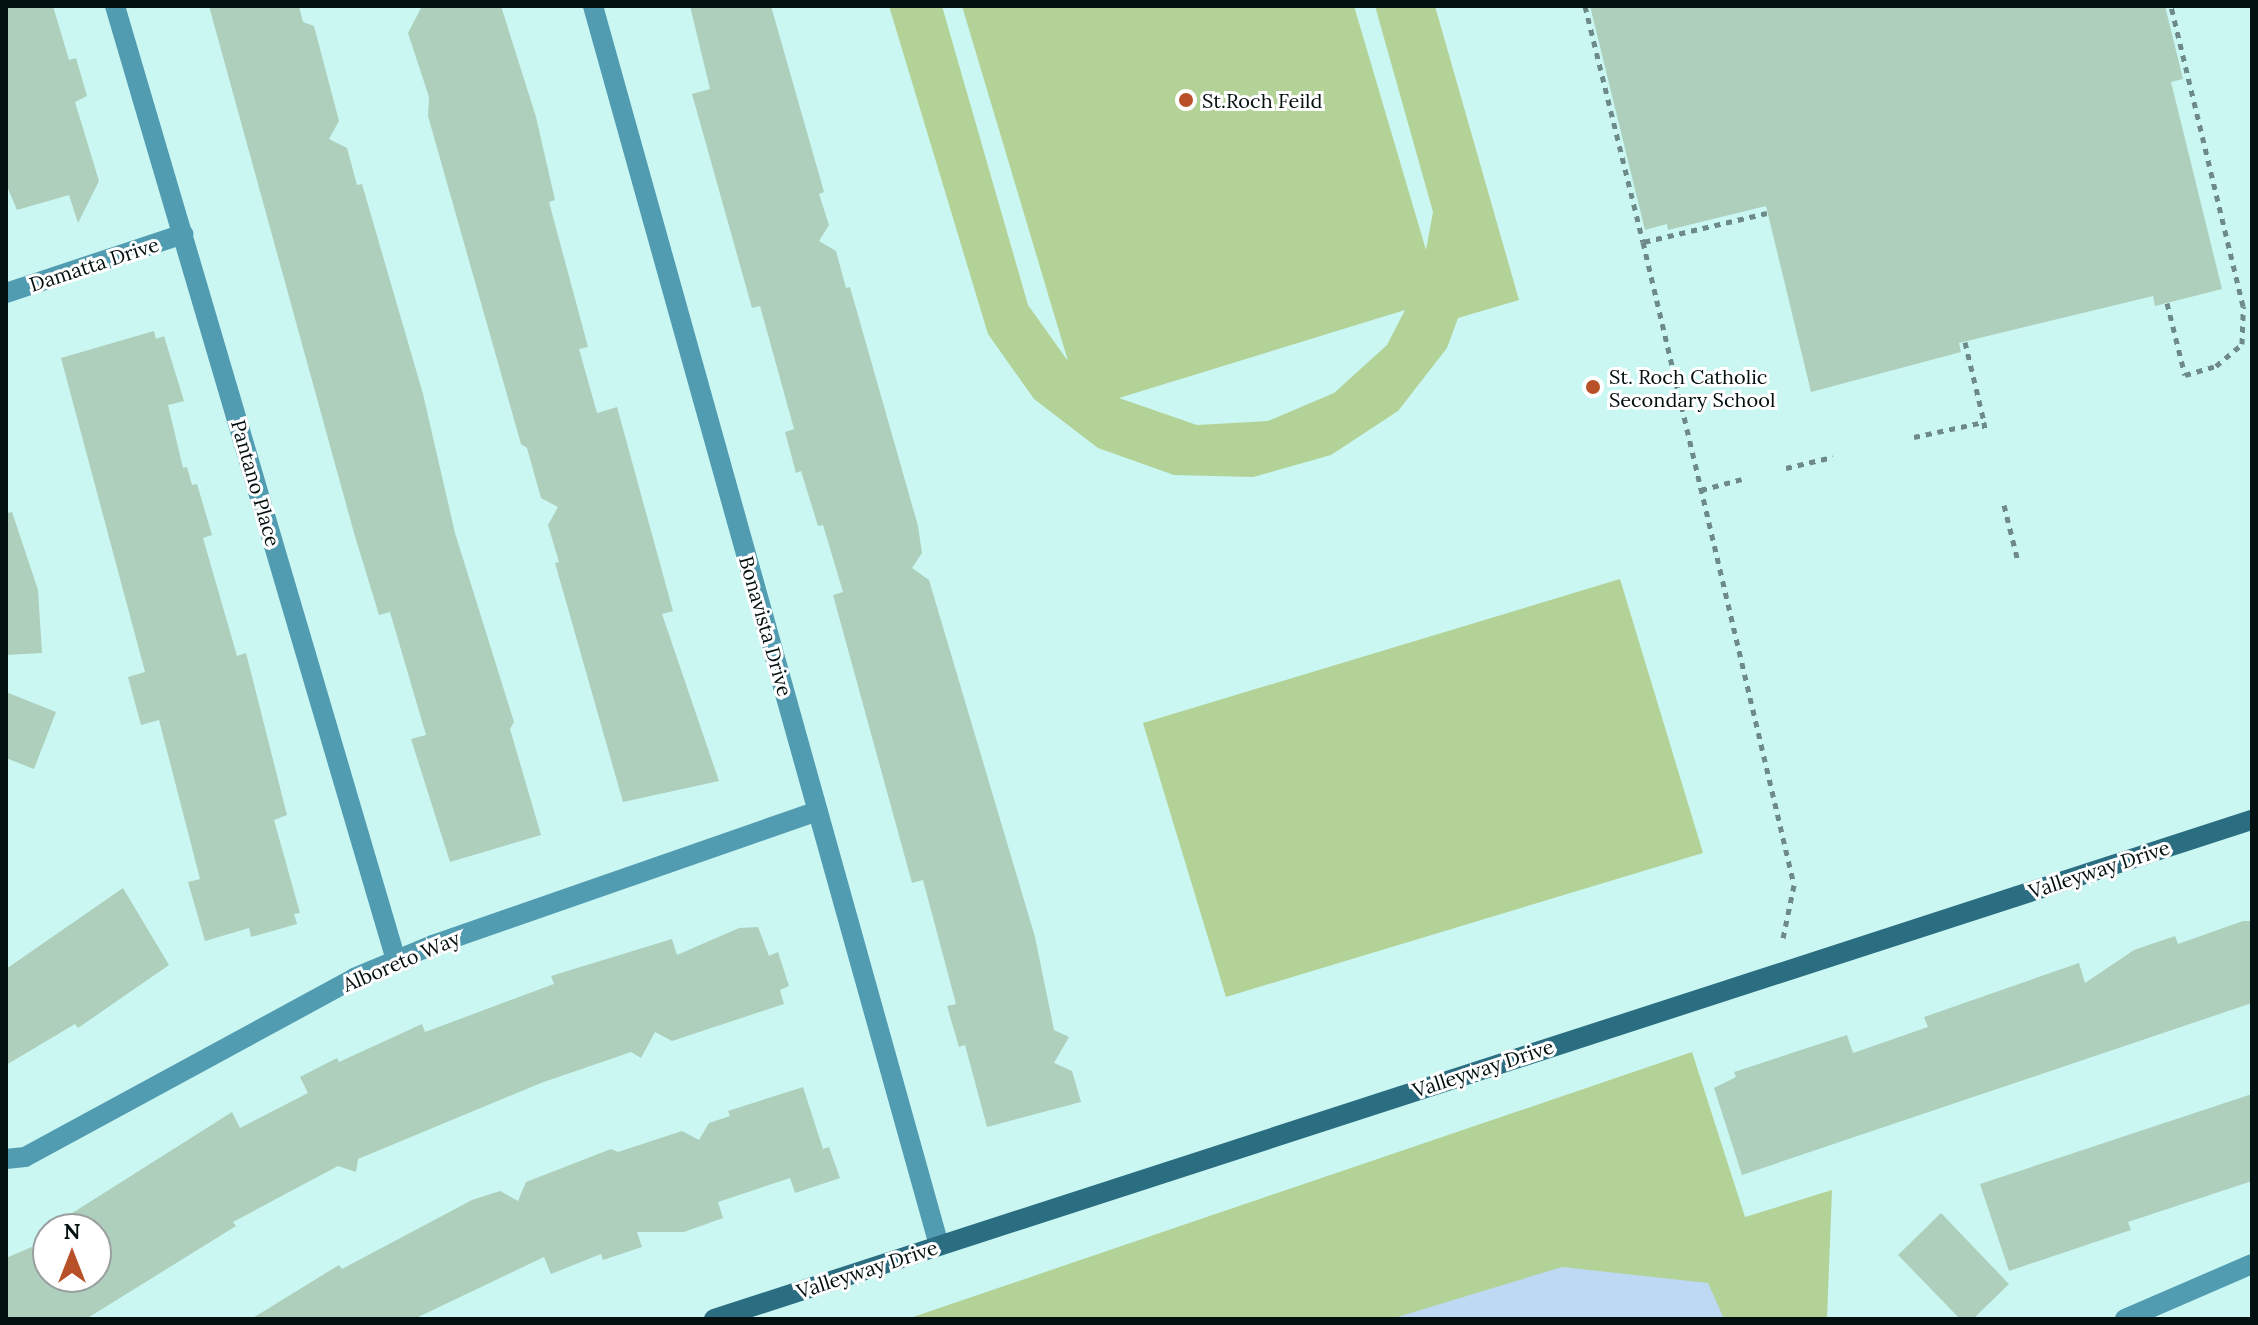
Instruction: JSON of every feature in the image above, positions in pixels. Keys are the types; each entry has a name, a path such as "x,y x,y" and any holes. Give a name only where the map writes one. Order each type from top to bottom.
{"street":[{"name":"Pantano Place","path":"115,6 396,960"},
{"name":"Bonavista Drive","path":"593,6 939,1245"},
{"name":"Damatta Drive","path":"6,293 183,234"},
{"name":"Alboreto Way","path":"6,1159 25,1157 396,960 817,811"},
{"name":"Valleyway Drive","path":"714,1319 2252,820"},
{"path":"2125,1319 2252,1264"}],"path":[{"path":"1585,6 1794,885 1776,973"},
{"path":"2167,303 2185,375 2216,366 2242,344 2243,306 2171,6"},
{"path":"1643,242 1767,213"},
{"path":"1965,342 1985,430"},
{"path":"2242,344 2252,349"},
{"path":"1914,437 1984,422"},
{"path":"1786,468 1833,457"},
{"path":"1701,490 1742,479"},
{"path":"2004,505 2018,561"}],"green space":[{"path":"889,6 942,6 1028,305 1068,361 962,6 1354,6 1426,250 1433,212 1375,6 1435,6 1519,300 1458,318 1447,348 1398,411 1331,455 1253,477 1174,475 1098,448 1034,399 988,334","holes":["1405,310 1387,345 1334,393 1268,421 1197,425 1119,398"]},
{"path":"1620,579 1703,853 1226,997 1143,723"},
{"path":"1692,1052 1745,1217 1832,1190 1827,1319 907,1319"}],"water":[{"path":"1562,1267 1708,1283 1724,1319 1391,1319"}],"building":[{"path":"6,6 53,6 69,60 76,58 87,96 75,102 99,181 78,223 69,195 17,210 6,184"},
{"path":"209,6 299,6 303,22 314,26 339,121 329,139 347,148 357,185 362,184 423,394 455,533 514,722 510,729 541,835 450,862 411,739 426,735 390,612 379,615 354,533"},
{"path":"422,6 501,6 536,117 555,200 549,202 588,347 579,349 597,413 617,407 673,611 662,614 719,781 623,802 555,563 559,562 548,525 558,507 541,498 527,448 521,444 428,116 429,97 408,33"},
{"path":"690,6 771,6 824,192 819,194 829,225 819,241 836,251 846,288 850,287 918,526 922,553 912,568 929,580 1035,937 1054,1030 1069,1037 1054,1063 1072,1071 1081,1102 987,1127 965,1045 959,1047 947,1006 956,1004 923,880 912,883 833,595 843,592 823,525 818,526 801,471 796,473 785,432 794,429 760,306 752,308 692,94 710,89"},
{"path":"1590,6 2165,6 2183,79 2171,82 2222,289 2155,306 2153,296 1959,343 1961,352 1811,392 1766,206 1668,230 1667,224 1645,230"},
{"path":"154,331 156,339 164,336 184,401 168,405 183,468 187,467 192,485 197,484 212,535 203,538 237,656 246,653 287,815 274,820 300,913 294,914 297,924 251,937 249,928 205,941 188,882 200,879 159,720 141,725 128,677 145,672 61,358"},
{"path":"12,512 38,590 42,653 6,655 6,513"},
{"path":"6,692 56,712 34,769 6,758"},
{"path":"123,888 169,965 78,1028 75,1024 6,1065 6,969"},
{"path":"2243,921 2252,921 2252,1003 1742,1175 1714,1088 1736,1077 1734,1072 1847,1035 1853,1053 1928,1027 1924,1017 2079,963 2085,983 2134,950 2175,936 2178,944"},
{"path":"758,927 769,956 778,952 789,986 780,990 784,1004 672,1041 655,1032 641,1058 631,1052 541,1083 358,1159 356,1172 338,1166 233,1222 236,1226 86,1319 6,1319 6,1258 32,1247 32,1293 112,1293 112,1213 72,1213 232,1112 240,1128 308,1093 300,1077 337,1058 339,1062 422,1024 425,1032 554,984 551,976 672,939 677,955 739,928"},
{"path":"803,1087 823,1149 829,1147 840,1178 795,1193 790,1178 718,1202 723,1218 684,1232 637,1232 642,1247 603,1260 601,1254 551,1274 544,1257 414,1319 251,1319 339,1265 342,1269 472,1200 500,1191 518,1201 526,1182 611,1149 618,1152 682,1131 699,1140 709,1123 730,1116 728,1111"},
{"path":"2252,1094 2252,1181 2128,1222 2131,1230 2009,1271 1980,1184"},
{"path":"1941,1213 2009,1284 1973,1319 1960,1319 1898,1255"}],"place":[{"name":"St.Roch Feild","path":"1186,100"},
{"name":"St. Roch Catholic Secondary School","path":"1593,387"}]}
